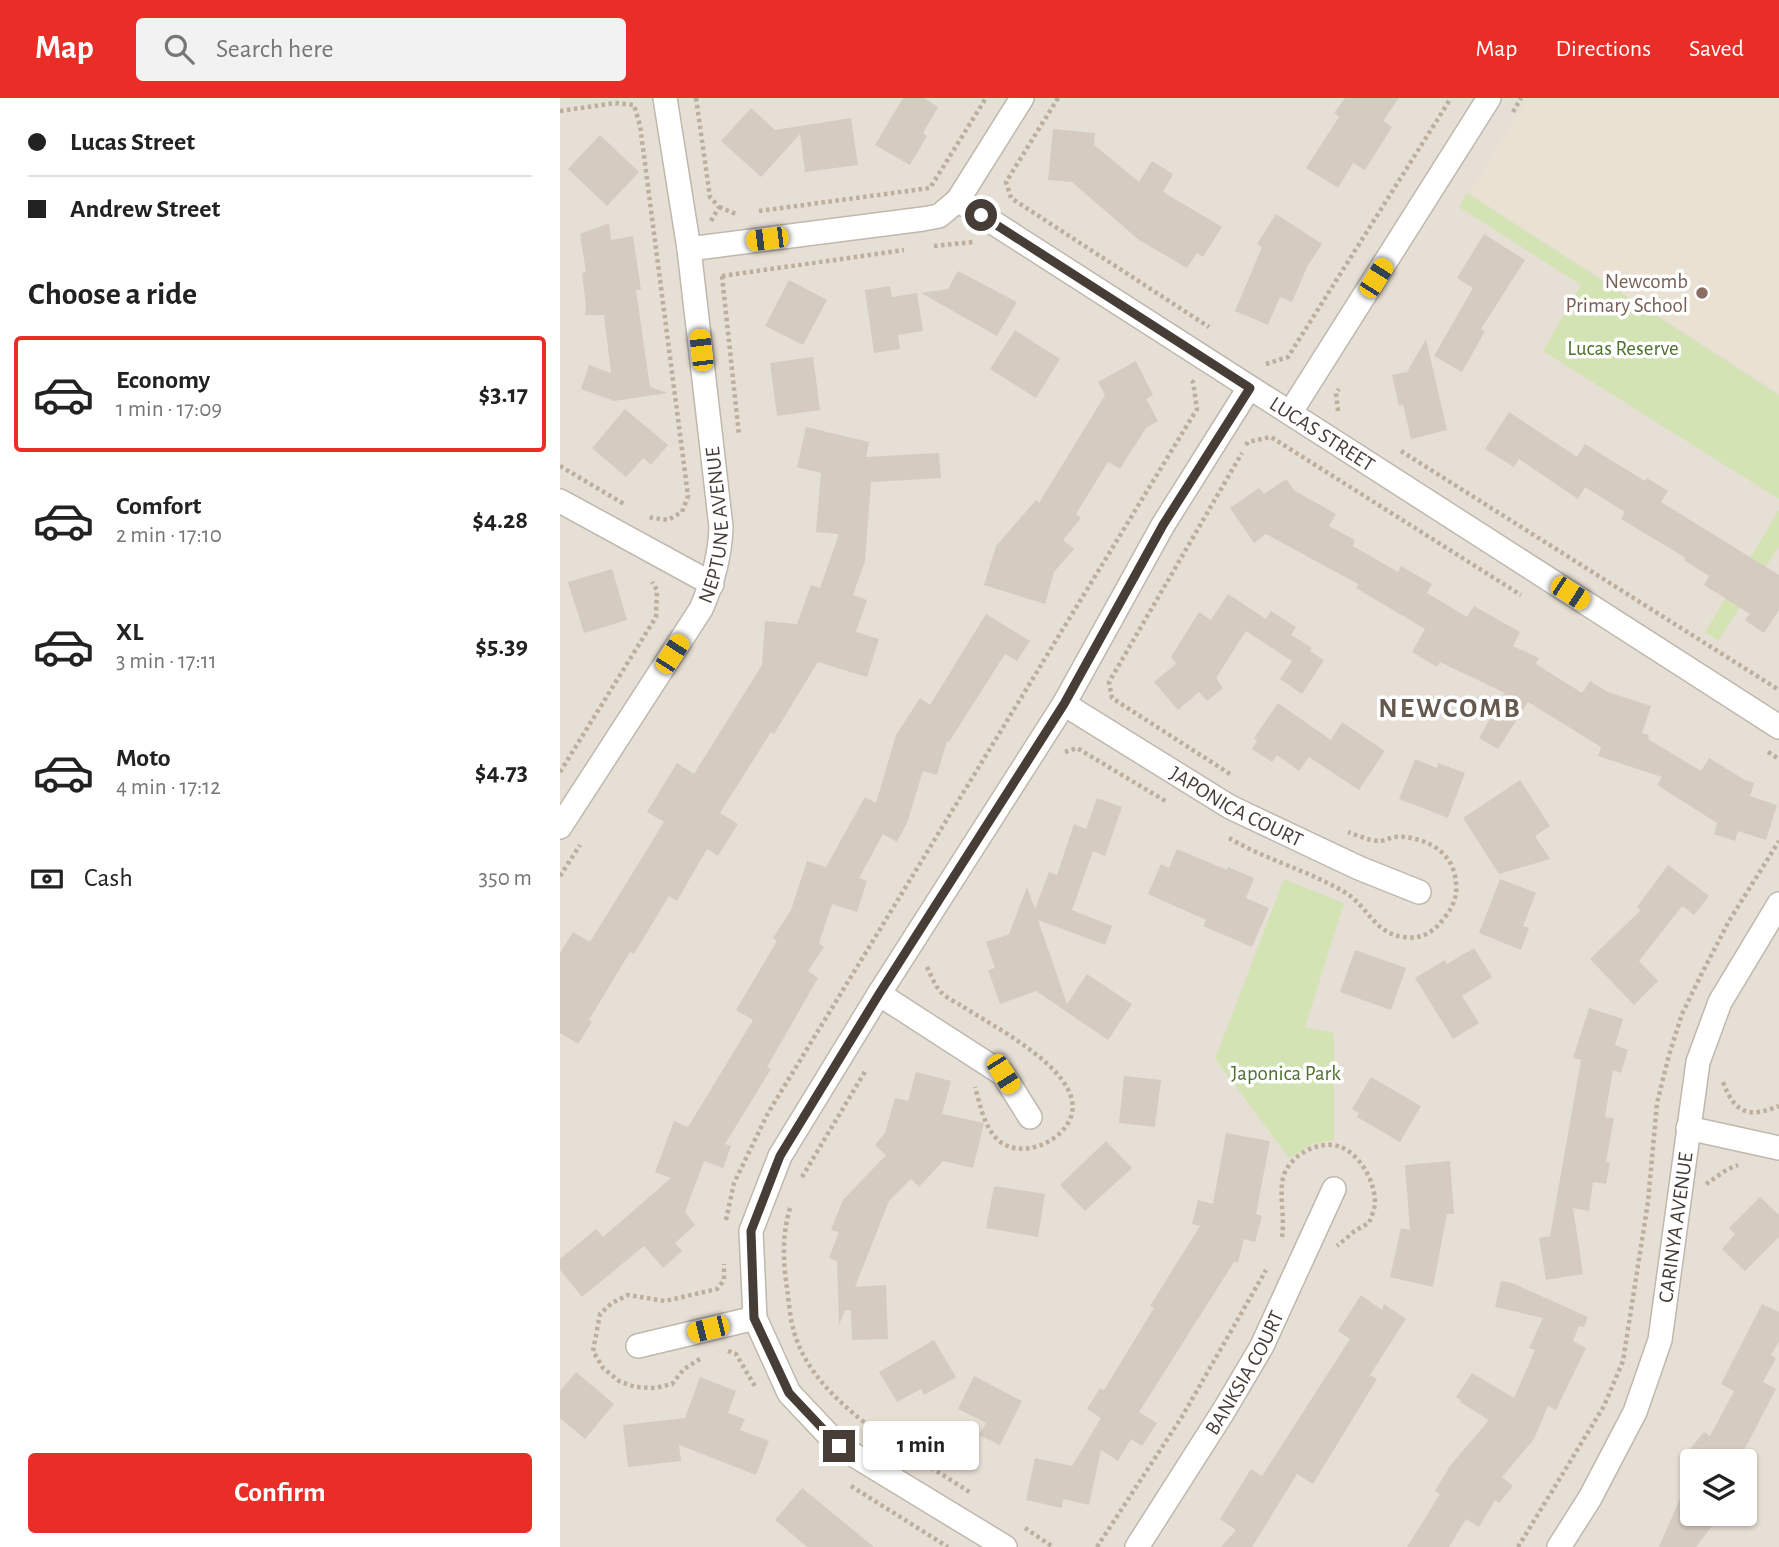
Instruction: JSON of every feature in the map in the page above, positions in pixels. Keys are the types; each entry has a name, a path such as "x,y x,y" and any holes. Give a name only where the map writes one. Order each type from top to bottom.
{"street":[{"name":"NEPTUNE AVENUE","path":"560,827 701,609 720,553 721,527 689,249 665,98"},
{"path":"689,249 939,216 958,200 1022,98"},
{"path":"1290,413 1489,98"},
{"name":"LUCAS STREET","path":"958,200 1779,727"},
{"path":"1005,1547 839,1446 789,1393 754,1318 751,1231 780,1156 879,994 1064,704 1163,525 1250,388"},
{"path":"560,501 712,583"},
{"name":"JAPONICA COURT","path":"1064,704 1198,789 1241,813 1359,868 1419,892"},
{"name":"CARINYA AVENUE","path":"1559,1547 1590,1498 1635,1412 1660,1340 1698,1062 1720,1002 1779,904"},
{"path":"879,994 1003,1074 1030,1117"},
{"path":"1688,1128 1779,1148"},
{"name":"BANKSIA COURT","path":"1138,1547 1262,1346 1334,1189"},
{"path":"638,1346 754,1318"}],"path":[{"path":"719,207 733,215 930,188 986,98"},
{"path":"1058,98 1006,182 1011,198 1220,334"},
{"path":"1266,364 1288,357 1451,98"},
{"path":"634,105 638,99"},
{"path":"560,111 615,103 634,105"},
{"path":"634,105 640,125 688,496 682,512 668,520 648,518 637,511"},
{"path":"930,246 971,240 983,248"},
{"path":"722,276 916,248"},
{"path":"1255,357 1350,418"},
{"path":"726,1226 734,1182 768,1112 1197,409 1193,382 1181,375"},
{"path":"1237,778 1112,698 1109,682 1248,442 1271,437 1531,602"},
{"path":"1396,447 1779,690"},
{"path":"560,466 626,505"},
{"path":"560,772 656,617 657,590 646,573"},
{"path":"1058,754 1077,748 1171,804"},
{"path":"1767,752 1779,759"},
{"path":"1219,832 1243,846 1348,894 1373,922 1389,934 1406,938 1425,936 1438,927 1457,896 1453,867 1441,852 1426,841 1394,837 1378,841 1340,828"},
{"path":"1518,1547 1604,1406 1623,1361 1648,1202 1657,1103 1669,1055 1682,1014 1706,964 1729,921 1779,841"},
{"path":"927,967 940,992 1054,1068 1073,1099 1072,1114 1066,1126 1054,1138 1038,1147 1015,1148 999,1141 989,1125 981,1110 974,1082"},
{"path":"798,1188 802,1176 871,1062"},
{"path":"1722,1080 1728,1095 1740,1110 1754,1114 1779,1106"},
{"path":"793,1200 783,1258 796,1337 815,1373 842,1404 874,1430 971,1493"},
{"path":"704,1356 684,1369 672,1384 655,1388 635,1387 619,1381 603,1368 593,1351 596,1328 600,1314 612,1303 628,1295 665,1301 717,1289 724,1280 724,1252"},
{"path":"726,1350 736,1354 759,1394"},
{"path":"848,1484 948,1547"},
{"path":"1018,1524 1053,1547"}],"shaded area":[{"path":"560,98 1779,98 1779,1547 560,1547"},
{"name":"Newcomb Primary School","path":"1528,98 1779,98 1779,393 1469,193"}],"green space":[{"name":"Lucas Reserve","path":"1467,193 1779,395 1779,499 1543,351 1581,285 1459,207"},
{"path":"1779,510 1779,546 1718,641 1705,632"},
{"name":"Japonica Park","path":"1284,879 1344,903 1305,1027 1334,1033 1334,1140 1312,1144 1289,1158 1215,1059"}],"building":[{"path":"903,98 924,98 938,107 923,133 927,136 910,165 875,145"},
{"path":"1345,98 1399,98 1383,121 1392,127 1365,170 1353,163 1338,188 1306,168 1339,117 1334,113"},
{"path":"751,108 775,130 851,118 858,165 805,172 800,134 761,177 721,141"},
{"path":"1053,129 1095,133 1094,145 1139,182 1152,161 1173,174 1163,192 1222,227 1203,257 1197,253 1187,268 1139,240 1072,182 1048,180"},
{"path":"600,135 639,172 607,206 568,169"},
{"path":"1276,214 1322,244 1307,267 1292,302 1280,297 1268,325 1235,311 1262,247 1257,244"},
{"path":"609,223 611,240 633,236 641,290 636,290 650,387 668,393 614,401 581,389 589,365 611,373 604,315 585,315 582,273 586,272 580,234"},
{"path":"1484,234 1525,260 1481,329 1485,331 1462,372 1434,356 1473,288 1457,278"},
{"path":"958,271 1017,302 997,336 921,293 948,289"},
{"path":"789,280 827,300 803,345 765,326"},
{"path":"890,286 892,297 917,293 923,331 898,335 900,349 874,353 865,290"},
{"path":"1015,330 1060,359 1036,398 990,369"},
{"path":"1426,339 1447,430 1411,439 1403,405 1399,406 1392,375 1407,372"},
{"path":"813,357 820,410 777,416 770,363"},
{"path":"1136,361 1153,395 1146,399 1158,421 1146,428 1120,469 1108,462 1076,514 1081,518 1063,540 1074,549 1054,572 1045,604 984,585 996,546 1036,500 1039,503 1105,395 1098,382"},
{"path":"625,409 668,445 651,465 643,458 626,477 592,448"},
{"path":"1509,412 1577,457 1585,444 1645,481 1647,478 1668,491 1661,502 1779,575 1779,610 1764,633 1745,620 1750,614 1704,585 1709,576 1684,560 1686,558 1621,519 1625,512 1585,487 1578,499 1519,459 1514,467 1485,449"},
{"path":"806,427 869,442 866,457 939,453 941,478 871,482 865,561 853,595 867,600 856,632 879,639 867,677 818,662 774,734 771,732 720,813 738,824 718,856 707,849 677,901 669,896 634,954 630,952 589,1020 592,1022 578,1044 560,1033 560,953 573,932 590,942 664,822 647,812 677,763 694,774 762,665 765,621 797,624 811,585 820,588 839,534 816,532 821,473 797,467"},
{"path":"1286,479 1295,491 1336,514 1329,526 1355,540 1353,546 1398,572 1401,566 1432,584 1427,593 1467,617 1474,606 1520,632 1513,646 1539,658 1536,664 1582,693 1590,681 1608,692 1651,706 1642,733 1649,735 1648,739 1701,771 1709,758 1754,783 1750,796 1777,805 1766,840 1738,831 1735,841 1714,834 1717,823 1657,785 1662,777 1598,756 1601,747 1528,702 1498,749 1479,738 1505,693 1440,662 1437,667 1412,652 1425,629 1356,588 1358,584 1266,534 1254,543 1230,508 1259,488 1264,494"},
{"path":"612,569 627,620 584,633 568,582"},
{"path":"1228,594 1266,619 1271,611 1296,627 1291,635 1312,648 1310,651 1324,660 1302,694 1280,679 1292,661 1246,631 1216,678 1223,688 1207,701 1199,692 1178,710 1154,682 1176,664 1171,657 1199,612 1211,620"},
{"path":"986,614 1030,641 1017,661 1005,654 949,742 947,741 937,775 923,771 907,823 897,842 883,834 859,878 867,881 857,912 832,904 819,943 824,947 808,971 818,978 767,1067 771,1069 725,1144 731,1146 723,1168 704,1161 685,1212 695,1225 675,1243 682,1251 663,1268 644,1246 582,1297 560,1270 560,1259 596,1229 603,1237 671,1178 655,1172 674,1121 688,1127 753,1020 736,1010 777,941 773,938 791,910 807,861 826,867 865,797 876,803 896,735 920,698 930,705"},
{"path":"1278,703 1331,740 1342,722 1385,751 1359,790 1309,757 1299,771 1277,755 1272,762 1252,749 1257,741 1254,738"},
{"path":"1415,759 1437,768 1438,763 1465,773 1448,818 1399,799"},
{"path":"1520,780 1550,826 1535,836 1550,859 1499,874 1463,818"},
{"path":"1097,798 1122,807 1105,856 1093,851 1072,910 1112,926 1105,945 1038,920 1067,1004 1087,974 1132,1004 1108,1040 1036,991 1000,1004 988,970 995,968 986,942 1009,934 1027,887 1035,909 1049,872 1057,875 1074,824 1086,829"},
{"path":"1177,849 1254,878 1246,898 1269,908 1252,947 1203,926 1206,920 1148,894 1161,864 1169,868"},
{"path":"1668,865 1709,896 1694,915 1682,906 1639,961 1658,981 1634,1005 1590,959 1641,910 1637,907"},
{"path":"1500,879 1536,893 1523,926 1529,928 1521,950 1479,933"},
{"path":"1474,948 1492,977 1462,996 1479,1023 1453,1039 1415,978 1445,960 1447,964"},
{"path":"1355,950 1406,968 1391,1010 1340,992"},
{"path":"1589,1008 1623,1019 1615,1045 1628,1050 1621,1073 1613,1070 1605,1117 1614,1118 1606,1162 1610,1162 1606,1184 1593,1182 1589,1211 1573,1208 1583,1274 1546,1280 1539,1238 1550,1236 1581,1060 1573,1058"},
{"path":"916,1072 951,1081 942,1114 984,1123 973,1168 943,1161 919,1187 911,1179 889,1201 855,1287 886,1285 888,1339 852,1340 851,1310 845,1310 839,1325 837,1261 829,1258 839,1232 831,1230 843,1200 886,1155 875,1145 885,1133 895,1098 908,1101"},
{"path":"1124,1076 1161,1080 1155,1127 1119,1123"},
{"path":"1371,1077 1421,1106 1400,1142 1357,1117 1359,1113 1352,1109"},
{"path":"1226,1133 1270,1141 1256,1214 1262,1216 1255,1242 1244,1239 1238,1263 1234,1262 1139,1412 1157,1423 1142,1446 1131,1439 1118,1461 1101,1450 1089,1505 1063,1499 1062,1508 1026,1500 1035,1458 1072,1466 1101,1418 1087,1409 1100,1388 1104,1390 1154,1308 1150,1306 1200,1226 1192,1224 1198,1200 1213,1204"},
{"path":"1106,1141 1132,1168 1085,1211 1060,1185"},
{"path":"1450,1161 1454,1214 1447,1214 1433,1287 1390,1277 1401,1228 1410,1230 1405,1165"},
{"path":"994,1186 1045,1194 1038,1237 986,1228"},
{"path":"1760,1197 1779,1215 1779,1237 1745,1271 1722,1249 1735,1234 1729,1228"},
{"path":"1501,1281 1512,1283 1588,1317 1584,1327 1579,1326 1573,1341 1586,1348 1556,1410 1548,1406 1534,1439 1502,1477 1513,1486 1499,1503 1495,1500 1479,1527 1466,1519 1449,1547 1407,1547 1440,1494 1435,1491 1450,1466 1489,1420 1456,1397 1472,1373 1514,1398 1535,1350 1529,1348 1543,1318 1495,1307"},
{"path":"1361,1295 1382,1310 1384,1304 1406,1319 1370,1375 1377,1379 1313,1484 1297,1474 1252,1547 1221,1547 1236,1530 1220,1519 1251,1469 1262,1476 1350,1339 1338,1331"},
{"path":"1762,1304 1779,1312 1779,1341 1771,1355 1776,1358 1763,1382 1776,1389 1745,1449 1690,1449 1704,1432 1710,1436 1734,1391 1721,1384"},
{"path":"934,1340 956,1377 924,1395 921,1389 897,1402 879,1372"},
{"path":"576,1372 614,1404 585,1439 560,1418 560,1391"},
{"path":"974,1376 1022,1401 1000,1445 979,1435 986,1423 958,1409"},
{"path":"700,1377 736,1391 728,1413 745,1419 740,1430 769,1441 756,1475 679,1445 681,1461 628,1467 623,1425 685,1418"},
{"path":"802,1488 874,1547 807,1547 775,1520"},
{"path":"1680,1499 1680,1526 1712,1526 1696,1547 1659,1547"}],"place":[{"name":"Newcomb Primary School","path":"1702,293"}],"district":[{"name":"NEWCOMB","path":"1450,709"}],"route":[{"path":"839,1446 789,1393 754,1318 751,1231 780,1156 879,994 1064,704 1145,555 1250,388 981,215"}]}
